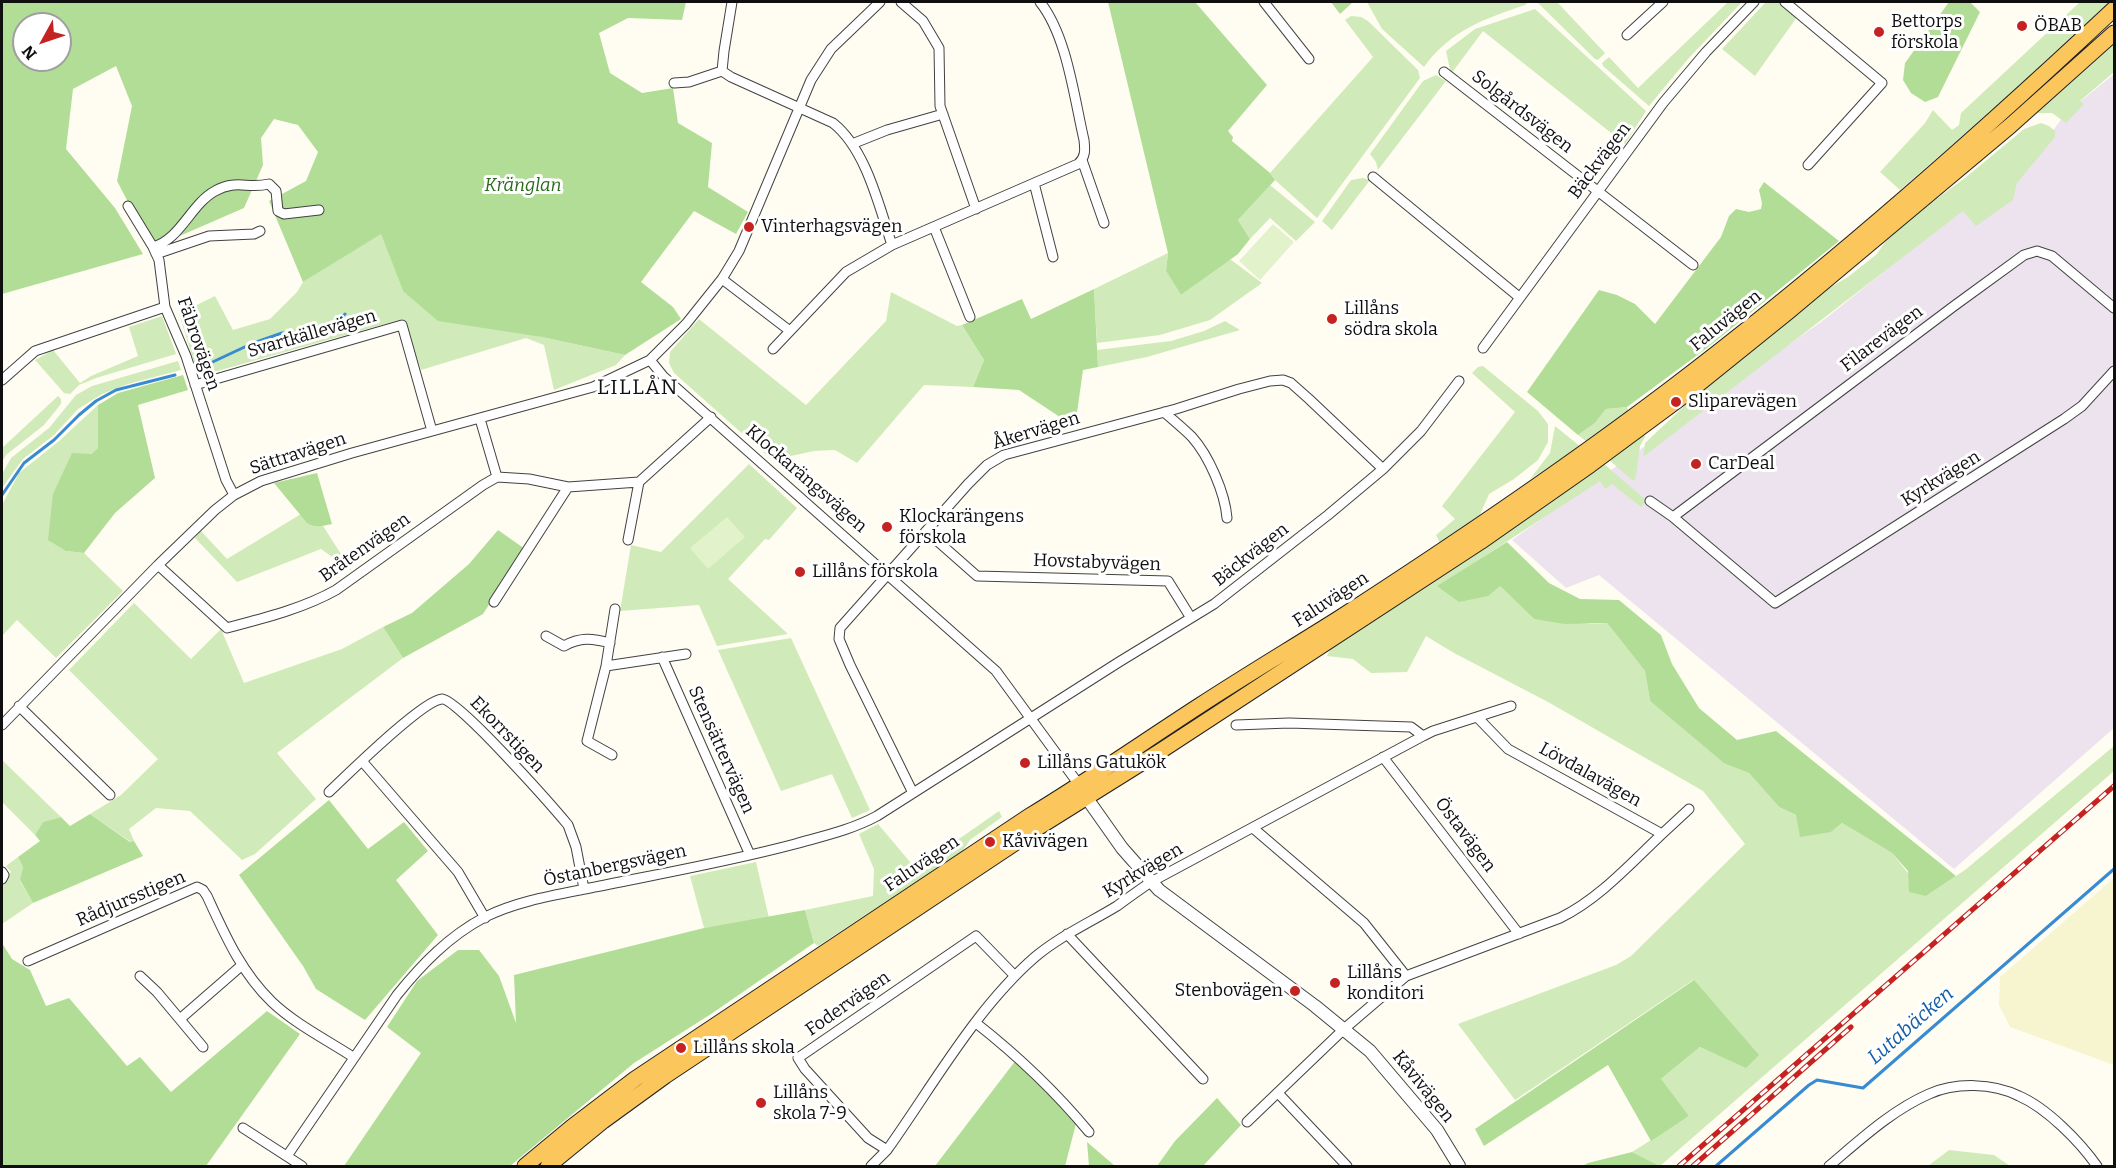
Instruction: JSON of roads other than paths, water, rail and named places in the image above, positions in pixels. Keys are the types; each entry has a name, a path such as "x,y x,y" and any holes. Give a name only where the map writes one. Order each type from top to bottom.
{"highway":[{"name":"Faluvägen","path":"1605,446 1883,216 2013,103 2115,9"},
{"name":"Faluvägen","path":"525,1167 572,1127 643,1073 1083,792 1198,707 1690,391 2010,126 2115,33"},
{"name":"Faluvägen","path":"548,1167 603,1121 658,1081 1027,826"}],"street":[{"path":"722,71 732,2"},
{"path":"650,360 686,324 722,279 739,251 811,80 831,49 880,2"},
{"path":"901,2 923,21 939,48 942,114 976,208"},
{"path":"773,349 846,272 892,245 1078,164 1082,160 1085,150 1084,140 1059,33 1050,14 1040,2"},
{"path":"1264,2 1309,59"},
{"path":"1627,35 1663,2"},
{"name":"Bäckvägen","path":"1483,348 1518,297 1564,239 1597,191 1669,96 1706,52 1754,2"},
{"path":"1785,2 1882,83 1808,165"},
{"path":"674,83 688,82 722,71"},
{"path":"722,71 799,106 842,130 865,169 892,245"},
{"name":"Solgårdsvägen","path":"1444,72 1693,266"},
{"path":"852,144 887,130 942,114"},
{"path":"1082,160 1104,223"},
{"path":"1373,177 1518,297"},
{"path":"1034,183 1053,257"},
{"path":"155,251 212,192 227,184 257,186 269,184 276,191 278,211 284,214 319,210"},
{"name":"Fäbrovägen","path":"128,206 155,251 165,307 177,331 223,471 234,495"},
{"path":"934,227 970,317"},
{"path":"155,251 209,236 254,234 260,231"},
{"name":"Filarevägen","path":"1673,517 2024,255 2040,251 2052,256 2115,308"},
{"path":"722,279 790,331"},
{"path":"2,380 35,351 165,307"},
{"name":"Svartkällevägen","path":"195,385 402,325 432,431"},
{"name":"Klockarängsvägen","path":"650,360 663,376 996,671 1083,792"},
{"name":"Sättravägen","path":"2,724 158,565 215,510 234,495 261,481 593,387 650,360"},
{"name":"Kyrkvägen","path":"1673,517 1775,603 2064,419 2082,406 2115,371"},
{"name":"Åkervägen","path":"913,793 839,639 840,628 968,484 997,458 1239,389 1283,380 1291,383 1309,399 1383,469"},
{"name":"Bäckvägen","path":"1031,718 1214,604 1245,580 1383,469 1421,431 1460,381"},
{"path":"1164,412 1193,438 1219,483 1227,518"},
{"path":"628,540 639,482 711,417"},
{"path":"480,419 497,477 529,479 568,487 639,482"},
{"name":"Bråtenvägen","path":"158,565 227,628 299,607 336,590 497,477"},
{"path":"494,602 568,487"},
{"path":"1650,501 1673,517"},
{"name":"Hovstabyvägen","path":"926,531 977,576 1168,581 1191,618"},
{"path":"612,755 587,741 606,666 615,609"},
{"path":"546,636 564,646 574,640 585,638 610,643"},
{"path":"606,666 686,654"},
{"name":"Stensättervägen","path":"662,657 750,855"},
{"name":"Ekorrstigen","path":"329,792 420,709 440,699 448,700 473,721 568,825 576,847 584,889"},
{"path":"19,706 110,795"},
{"name":"Kyrkvägen","path":"871,1167 887,1150 976,1023 1015,976 1035,957 1067,934 1117,906 1151,882 1383,757 1433,731 1511,706"},
{"name":"Östanbergsvägen","path":"287,1156 353,1057 417,970 438,949 485,918 531,900 750,855 866,822 1031,718"},
{"name":"Lövdalavägen","path":"1478,718 1508,749 1662,834"},
{"path":"1236,725 1289,723 1411,727 1423,736"},
{"name":"Östavägen","path":"1383,757 1519,934"},
{"path":"362,761 458,872 485,918"},
{"name":"Kåvivägen","path":"1083,792 1122,848 1151,882 1174,902 1370,1050 1437,1131 1459,1167"},
{"path":"1247,1122 1344,1029 1406,976 1560,918 1591,900 1689,809"},
{"path":"1252,828 1364,923 1406,976"},
{"path":"2,872 4,875 2,879"},
{"name":"Rådjursstigen","path":"28,961 196,887 203,890 207,896 241,966 273,1003 353,1057"},
{"path":"1067,934 1203,1079"},
{"name":"Fodervägen","path":"887,1150 867,1138 805,1069 798,1058 976,936 1015,976"},
{"path":"180,1019 241,966"},
{"path":"140,976 157,992 203,1047"},
{"path":"976,1023 1015,1053 1035,1072 1089,1132"},
{"path":"1830,1166 1900,1110 1931,1093 1961,1085 1989,1086 2019,1096 2055,1120 2080,1144 2097,1167"},
{"path":"1278,1093 1347,1167"},
{"path":"243,1128 302,1167"}],"waterway":[{"path":"204,366 251,344 282,333 317,333 329,329 345,314"},
{"path":"2,495 24,463 54,440 96,401 116,390 175,375"},
{"name":"Lutabäcken","path":"1716,1166 1817,1080 1863,1088 2114,869"}],"railway":[{"path":"1679,1166 2114,786"},
{"path":"1693,1166 1851,1027"}],"place":[{"name":"ÖBAB","path":"2022,26"},
{"name":"Bettorps förskola","path":"1879,32"},
{"name":"Vinterhagsvägen","path":"749,227"},
{"name":"Lillåns södra skola","path":"1332,319"},
{"name":"Sliparevägen","path":"1676,402"},
{"name":"CarDeal","path":"1696,464"},
{"name":"Klockarängens förskola","path":"887,527"},
{"name":"Lillåns förskola","path":"800,572"},
{"name":"Lillåns Gatukök","path":"1025,763"},
{"name":"Kåvivägen","path":"990,842"},
{"name":"Lillåns konditori","path":"1335,983"},
{"name":"Stenbovägen","path":"1295,991"},
{"name":"Lillåns skola","path":"681,1048"},
{"name":"Lillåns skola 7-9","path":"761,1103"}],"district":[{"name":"LILLÅN","path":"638,388"}],"park label":[{"name":"Kränglan","path":"523,186"}]}
